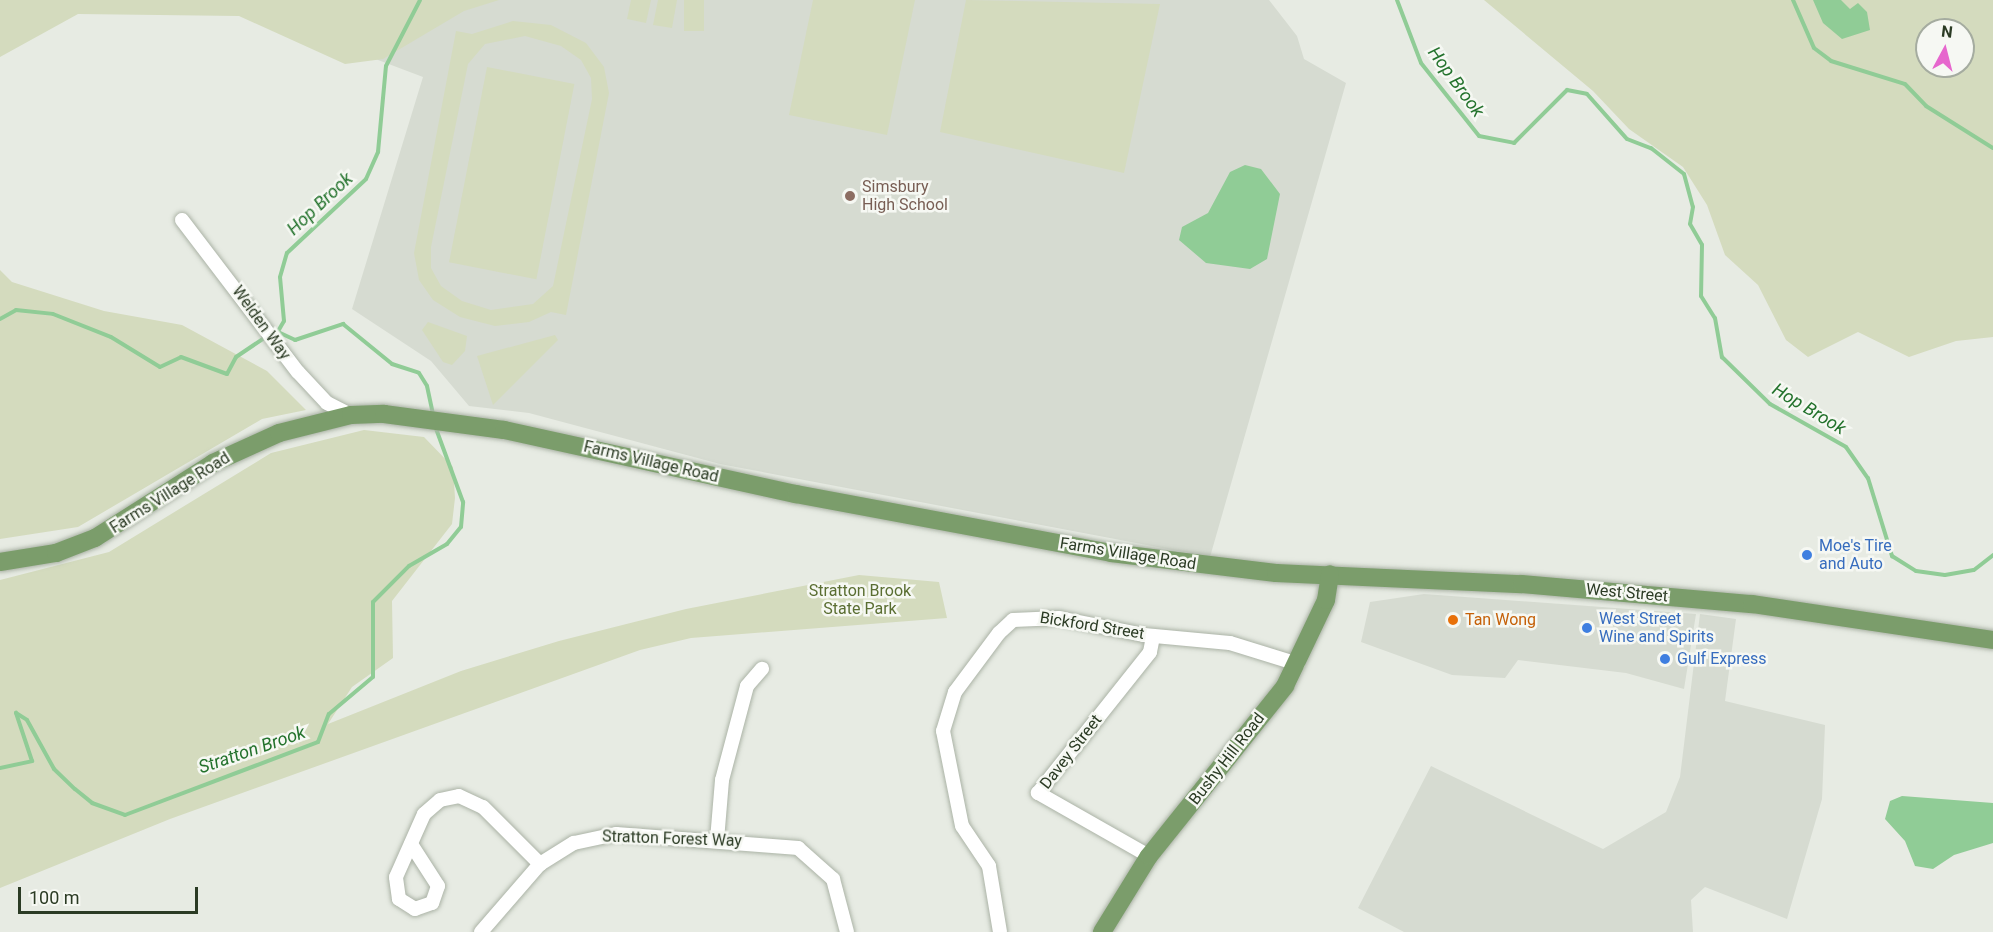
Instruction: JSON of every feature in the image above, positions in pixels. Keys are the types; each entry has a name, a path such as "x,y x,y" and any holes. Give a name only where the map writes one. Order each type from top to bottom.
{"main road":[{"name":"Farms Village Road","path":"0,561 56,553 95,538 253,444 351,415 445,419 1111,553 1330,574"},
{"name":"West Street","path":"1330,574 1752,604 1993,640"},
{"name":"Bushy Hill Road","path":"1102,932 1149,856 1298,664 1326,600 1330,574"}],"street":[{"name":"Welden Way","path":"182,220 269,333 327,403 351,415"},
{"name":"Bickford Street","path":"1000,932 989,866 962,826 948,771 943,731 948,705 1013,621 1059,618 1153,636 1230,643 1298,664"},
{"name":"Davey Street","path":"1149,856 1038,793 1150,652 1153,636"},
{"path":"717,840 722,780 747,686 762,669"},
{"path":"411,844 432,806 459,796 498,816 540,864"},
{"name":"Stratton Forest Way","path":"481,932 540,864 595,836 717,840 798,848 821,865 842,903 847,932"}],"shaded area":[{"name":"Simsbury High School","path":"377,0 1269,0 1297,36 1304,59 1346,83 1210,557 720,464 529,413 469,406 431,361 352,309 423,77 357,52"},
{"path":"1813,0 1841,0 1850,9 1858,3 1867,12 1870,30 1842,39 1823,23"},
{"path":"1245,165 1261,169 1280,194 1267,259 1250,269 1206,263 1179,240 1182,227 1208,213 1230,172"},
{"path":"1424,594 1696,614 1684,689 1626,673 1518,660 1505,678 1452,675 1361,642 1370,602"},
{"path":"1700,614 1736,619 1725,701 1825,725 1822,799 1787,919 1705,887 1691,900 1693,932 1404,932 1358,908 1431,766 1603,849 1666,812 1680,777"},
{"path":"1902,796 1993,803 1993,843 1954,855 1933,869 1915,866 1905,841 1885,819 1890,801"}],"green space":[{"path":"0,0 499,0 464,11 383,59 345,64 239,16 78,14 0,57"},
{"path":"631,0 651,0 646,23 627,19"},
{"path":"658,0 677,0 672,28 653,25"},
{"path":"684,0 704,0 704,31 684,31"},
{"path":"813,0 915,0 887,135 789,115"},
{"path":"966,0 1160,4 1124,173 940,132"},
{"path":"1484,0 1993,0 1993,337 1956,341 1909,357 1858,332 1808,357 1786,340 1758,285 1725,255 1707,205 1683,167 1629,129 1593,91"},
{"path":"513,21 551,25 586,43 604,67 609,93 566,315 551,312 529,322 495,326 460,317 433,300 419,280 414,253 456,31 472,34","holes":["525,36 561,46 581,60 591,78 592,99 553,286 533,304 491,310 462,301 441,286 431,268 431,247 468,64 485,44"]},
{"path":"487,67 574,84 536,279 449,262"},
{"path":"0,270 12,282 104,311 182,325 267,371 306,410 262,419 78,527 0,539"},
{"path":"428,322 467,336 465,351 452,365 443,362 422,330"},
{"path":"555,335 558,340 493,405 477,356"},
{"name":"Stratton Brook State Park","path":"364,430 424,437 453,467 455,498 452,524 392,601 393,658 352,687 328,724 461,671 559,641 686,609 859,575 939,582 947,618 691,638 640,650 170,819 0,888 0,580 109,552 271,453"}],"waterway":[{"name":"Hop Brook","path":"277,333 284,321 280,277 287,253 366,179 378,152 386,66 420,0"},
{"name":"Hop Brook","path":"1397,0 1421,63 1479,136 1514,143 1567,90 1587,94 1627,139 1651,148 1684,174 1693,207 1690,224 1702,245 1701,296 1715,318 1722,357 1770,404 1846,447 1868,478 1892,556 1916,571 1945,575 1974,570 1993,555"},
{"path":"1793,0 1814,48 1831,61 1905,84 1926,106 1993,148"},
{"name":"Hop Brook","path":"0,319 16,310 53,314 111,337 160,367 181,357 227,374 236,357 267,336"},
{"name":"Stratton Brook","path":"278,332 295,340 343,324 392,364 419,373 427,386 433,415"},
{"name":"Stratton Brook","path":"0,768 32,761 16,713 27,720 54,769 75,789 92,803 125,815 318,742 329,714 373,677 373,602 409,566 447,544 461,527 463,502 435,426"}],"place":[{"name":"Simsbury High School","path":"850,196"},
{"name":"Moe's Tire and Auto","path":"1807,555"},
{"name":"Tan Wong","path":"1453,620"},
{"name":"West Street Wine and Spirits","path":"1587,628"},
{"name":"Gulf Express","path":"1665,659"}]}
